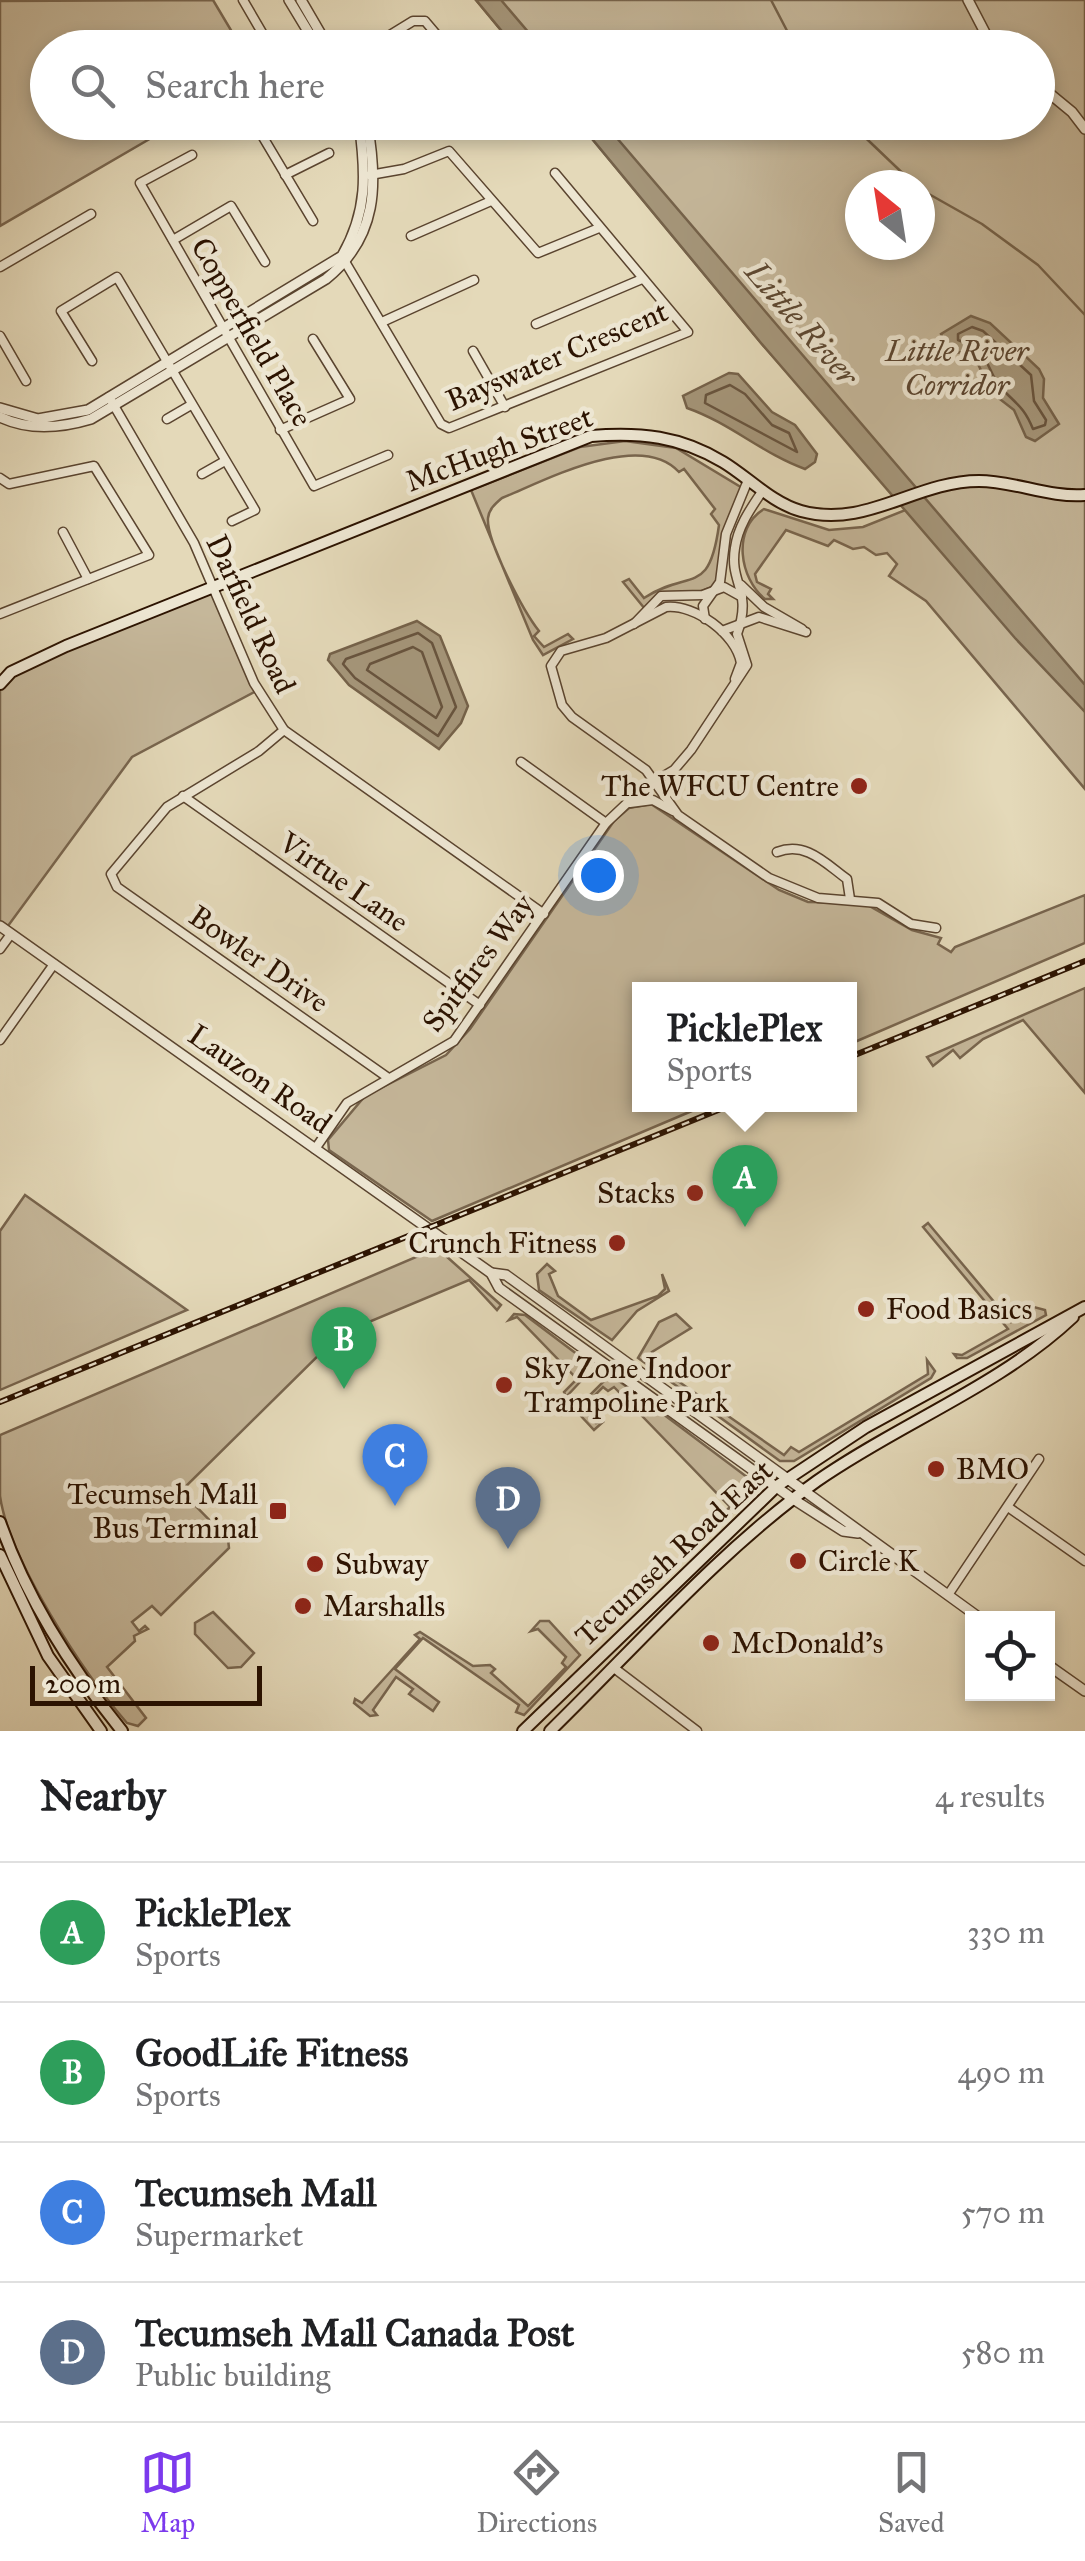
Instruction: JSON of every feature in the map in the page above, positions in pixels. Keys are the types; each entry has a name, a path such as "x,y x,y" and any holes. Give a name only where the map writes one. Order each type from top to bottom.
{"main road":[{"name":"McHugh Street","path":"0,684 11,672 66,646 591,436 639,432 665,437 723,462 799,510 842,517 881,509 932,489 978,480 1085,495"},
{"name":"Tecumseh Road East","path":"523,1731 777,1486 866,1428 1083,1308"},
{"name":"Tecumseh Road East","path":"550,1731 760,1525 877,1441 1034,1350 1083,1308"},
{"path":"0,1522 62,1650 122,1731"},
{"path":"0,1555 48,1656 100,1731"}],"street":[{"path":"243,0 260,30"},
{"path":"289,0 307,30"},
{"path":"301,0 318,30"},
{"path":"968,0 984,30"},
{"path":"398,30 413,21 425,20 433,30"},
{"path":"1055,98 1085,129"},
{"path":"264,140 313,220"},
{"path":"363,140 371,175"},
{"path":"6,417 64,417 111,401 344,260 362,216 371,175 368,140"},
{"path":"371,175 404,169 449,151 538,253 599,228"},
{"path":"284,175 330,153"},
{"name":"Copperfield Place","path":"192,155 140,184 314,486 388,455"},
{"name":"Bayswater Crescent","path":"344,260 441,424 458,427 688,332 555,174"},
{"path":"411,236 491,201"},
{"path":"173,240 231,206 265,262"},
{"path":"0,267 91,214"},
{"path":"92,361 61,311 117,277 255,510 232,522"},
{"path":"536,324 642,279"},
{"path":"382,322 474,280"},
{"path":"0,337 26,380"},
{"path":"280,430 350,399 312,339"},
{"path":"474,351 505,407"},
{"name":"Darfield Road","path":"111,401 194,543 212,587 221,598 254,683 284,730 544,914"},
{"path":"167,419 191,405"},
{"path":"0,408 6,417"},
{"path":"0,430 6,417"},
{"path":"202,474 225,461"},
{"path":"0,478 9,484 94,466 149,556 0,614"},
{"path":"708,623 702,606 722,576 726,534 748,480"},
{"path":"656,780 685,759 747,666 737,634 746,615 735,549 743,520 763,490"},
{"path":"63,532 88,579"},
{"path":"716,630 734,629 759,617 806,632 764,607 741,584"},
{"path":"634,624 661,596 703,595 724,586 742,596"},
{"path":"678,815 656,780 562,705 551,666 561,651 592,644 666,606 679,605 708,623 739,654 734,684"},
{"path":"183,796 259,751 284,730"},
{"path":"521,762 606,822"},
{"name":"Spitfires Way","path":"315,1148 347,1103 387,1077 437,1054 454,1040 606,822 656,780"},
{"name":"Bowler Drive","path":"183,796 143,830 111,874 117,887 387,1077"},
{"name":"Virtue Lane","path":"183,796 480,1005"},
{"path":"617,810 636,801 653,800 792,891 878,904 922,928 936,928"},
{"path":"777,852 792,846 806,849 847,880 850,899"},
{"name":"Lauzon Road","path":"0,926 491,1273 499,1288 793,1499 843,1532 858,1533 971,1611"},
{"path":"0,949 12,934"},
{"path":"0,1040 54,964"},
{"name":"Lauzon Road","path":"491,1273 506,1275 854,1522 858,1533"},
{"path":"948,1595 1038,1458"},
{"path":"1008,1507 1085,1561"},
{"path":"614,1668 698,1731"},
{"path":"1055,1670 1085,1691"}],"green space":[{"path":"213,0 231,30 30,30 30,140 148,140 0,226 0,1"},
{"name":"Little River Corridor","path":"476,0 1085,0 1085,789 926,601 889,576 897,564 887,553 876,555 864,547 853,549 834,540 828,546 786,530 755,574 757,582 771,589 768,594 773,599 765,599 756,590 745,567 743,541 754,518 764,509 829,530 863,527 908,509 761,343 593,140 1055,140 1055,30 501,30"},
{"path":"625,441 676,448 744,489 734,512 720,582 701,591 663,599 645,609 623,582 629,579 644,598 695,578 710,563 719,525 711,514 715,509 684,469 679,472 662,460 641,456 592,462 502,498 488,518 497,552 471,490 580,447"},
{"path":"501,562 539,631 534,636 544,647 568,634 573,639 543,655 533,640"},
{"path":"212,587 258,690 132,757 5,930 0,926 0,684 11,672"},
{"path":"651,804 779,890 808,902 864,903 912,930 941,938 938,944 951,952 955,947 1085,895 1085,943 857,1041 857,982 632,982 632,1112 689,1112 432,1221 329,1150 328,1140 365,1096 446,1055 470,1029 614,821 629,808"},
{"path":"1085,988 1085,1093 1023,1020 983,1039 960,1058 953,1050 933,1066 927,1057"},
{"path":"25,1195 187,1310 0,1390 0,1231"},
{"path":"928,1223 1011,1322 1034,1307 1045,1310 1046,1315 967,1358 957,1358 954,1354 962,1355 1008,1329 923,1227"},
{"path":"437,1248 501,1305 497,1310 469,1280 340,1334 181,1491 228,1539 229,1548 161,1615 152,1606 132,1622 139,1631 145,1626 148,1629 134,1636 135,1641 107,1667 146,1718 138,1726 127,1723 70,1647 18,1552 0,1496 0,1435"},
{"path":"547,1264 555,1271 549,1274 558,1296 591,1320 658,1296 665,1289 662,1274 669,1291 637,1311 612,1340 539,1290 537,1274"},
{"path":"514,1314 525,1315 594,1367 566,1397 564,1392 577,1379 517,1317 509,1320"},
{"path":"676,1314 691,1328 652,1352 662,1370 784,1455 791,1447 799,1452 928,1374 927,1360 935,1371 931,1378 794,1461 780,1461 638,1358 659,1322"},
{"path":"607,1378 615,1378 751,1480 749,1497 687,1554 679,1550 685,1552 730,1507 614,1387 608,1391 603,1387 587,1403 588,1415 596,1423 604,1421 594,1430 581,1416 581,1404"},
{"path":"213,1612 254,1653 241,1667 228,1668 195,1634 195,1623"},
{"path":"540,1621 549,1621 580,1655 524,1715 516,1712 519,1705 423,1638 395,1669 439,1702 433,1711 409,1694 413,1689 396,1677 373,1710 377,1715 370,1716 354,1703 355,1699 362,1703 420,1639 415,1635 420,1632 473,1666 490,1665 495,1669 491,1673 528,1706 566,1667 562,1663 566,1657 538,1629 531,1631"}],"water":[{"path":"476,0 501,0 527,30 501,30"},
{"path":"593,140 619,140 1085,685 1085,712 1015,638 761,343"},
{"path":"971,316 990,323 1039,369 1044,379 1043,398 1059,424 1035,441 1026,437 1014,410 992,393 976,360 960,352 951,355 941,334"},
{"path":"729,373 738,374 772,412 795,425 817,454 815,462 805,469 790,463 687,408 683,396"},
{"path":"417,621 440,636 468,706 461,723 439,749 349,685 328,660 330,654"}],"waterway":[{"path":"771,0 787,30"},
{"path":"868,140 899,170"},
{"path":"935,197 982,224 1038,265 1085,315"}],"railway":[{"path":"857,1054 1085,961"},
{"path":"0,1402 713,1112"}],"place":[{"name":"The WFCU Centre","path":"859,786"},
{"name":"Stacks","path":"695,1193"},
{"name":"PicklePlex","path":"745,1227"},
{"name":"Crunch Fitness","path":"617,1243"},
{"name":"Food Basics","path":"866,1309"},
{"name":"Sky Zone Indoor Trampoline Park","path":"504,1385"},
{"name":"GoodLife Fitness","path":"344,1389"},
{"name":"BMO","path":"936,1469"},
{"name":"Tecumseh Mall","path":"395,1506"},
{"name":"Tecumseh Mall Bus Terminal","path":"278,1511"},
{"name":"Tecumseh Mall Canada Post","path":"508,1549"},
{"name":"Circle K","path":"798,1561"},
{"name":"Subway","path":"315,1564"},
{"name":"Marshalls","path":"303,1606"},
{"name":"McDonald's","path":"711,1643"}],"water label":[{"name":"Little River","path":"802,323"}]}
